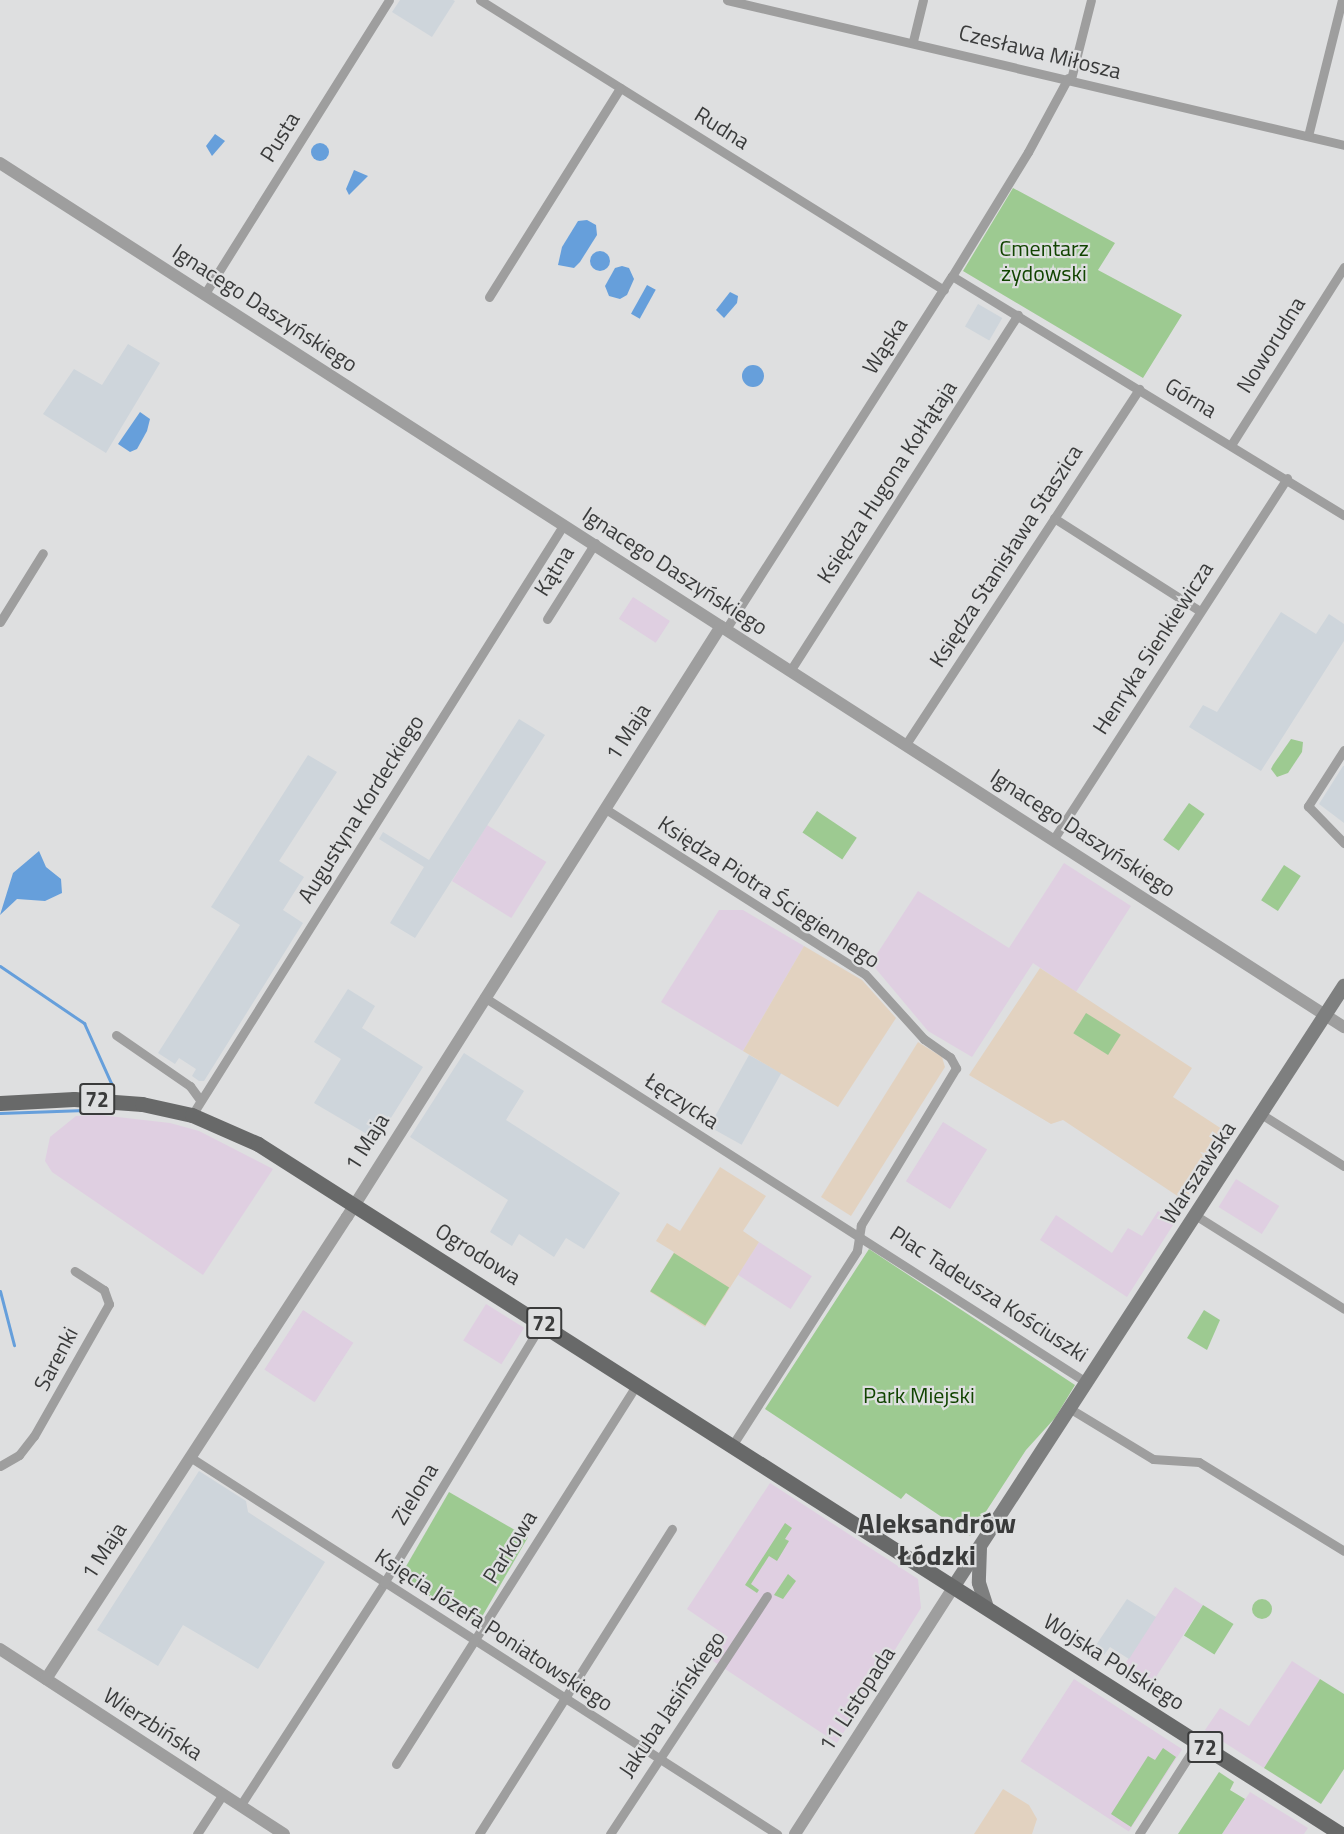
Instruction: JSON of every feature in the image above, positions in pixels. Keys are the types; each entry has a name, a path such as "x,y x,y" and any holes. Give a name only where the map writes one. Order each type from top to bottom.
{"main road":[{"name":"Warszawska","path":"1086,1382 1344,986"},
{"name":"72","path":"0,1102 102,1100 192,1115"},
{"name":"Ogrodowa","path":"192,1115 258,1144 355,1203 733,1444"},
{"name":"Plac Tadeusza Kościuszki","path":"954,1586 1086,1382"},
{"name":"72","path":"733,1444 954,1586"},
{"path":"980,1546 979,1583 987,1608"},
{"name":"Wojska Polskiego","path":"954,1586 1341,1834"}],"street":[{"name":"Pusta","path":"204,294 389,0"},
{"name":"Rudna","path":"480,0 944,290"},
{"name":"Czesława Miłosza","path":"727,0 885,38 913,41 1344,145"},
{"path":"913,41 923,0"},
{"name":"Wąska","path":"723,628 944,290 1028,152 1069,78 1091,0"},
{"path":"1308,136 1342,0"},
{"path":"489,297 620,88"},
{"name":"Ignacego Daszyńskiego","path":"0,163 595,543 723,628 1344,1027"},
{"name":"Noworudna","path":"1231,444 1344,267"},
{"path":"952,276 1018,315"},
{"name":"Górna","path":"1018,315 1344,515"},
{"name":"Księdza Hugona Kołłątaja","path":"790,671 1018,315"},
{"name":"Księdza Stanisława Staszica","path":"906,744 1139,389"},
{"name":"Henryka Sienkiewicza","path":"1053,840 1287,478"},
{"path":"1054,518 1200,611"},
{"name":"Augustyna Kordeckiego","path":"192,1115 564,524"},
{"name":"Kątna","path":"547,619 595,543"},
{"path":"0,622 43,554"},
{"name":"1 Maja","path":"46,1679 355,1203 604,807 723,628"},
{"path":"1344,750 1308,806 1344,843"},
{"name":"Księdza Piotra Ściegiennego","path":"604,807 865,974 924,1039 950,1057 956,1068 861,1225 859,1238"},
{"name":"Łęczycka","path":"484,997 859,1238"},
{"path":"116,1035 190,1086 200,1100"},
{"path":"1261,1114 1344,1166"},
{"path":"1196,1215 1344,1309"},
{"name":"Plac Tadeusza Kościuszki","path":"733,1444 846,1271 857,1251 859,1238 1086,1382"},
{"name":"Sarenki","path":"0,1466 19,1455 34,1436 110,1304 104,1290 75,1271"},
{"name":"Zielona","path":"240,1806 384,1583 543,1323"},
{"name":"Parkowa","path":"396,1764 638,1383"},
{"path":"1069,1408 1153,1459 1199,1462 1344,1551"},
{"name":"Księcia Józefa Poniatowskiego","path":"190,1457 473,1641 777,1834"},
{"path":"479,1834 672,1528"},
{"name":"11 Listopada","path":"795,1834 954,1586"},
{"name":"Jakuba Jasińskiego","path":"610,1834 657,1759 767,1596"},
{"name":"Wierzbińska","path":"0,1649 284,1834"},
{"path":"1139,1834 1198,1742"},
{"path":"197,1834 223,1794"}],"shaded area":[{"path":"400,0 455,1 432,37 392,12"},
{"path":"978,304 1002,318 989,341 965,327"},
{"path":"128,344 160,363 106,453 43,414 74,369 102,385"},
{"path":"633,597 670,621 656,643 619,619"},
{"path":"1281,612 1316,634 1329,614 1344,624 1344,641 1261,771 1189,727 1203,705 1217,712"},
{"path":"519,719 545,735 415,938 390,923 424,867 379,839 383,832 429,860"},
{"path":"308,755 337,772 279,861 304,877 283,910 303,923 204,1081 199,1081 192,1076 196,1069 179,1058 175,1064 158,1053 240,925 211,907"},
{"path":"1344,766 1344,823 1319,804"},
{"path":"487,825 546,862 511,918 452,881"},
{"path":"1064,863 1131,906 1076,992 1033,963 972,1057 928,1031 871,963 918,891 1009,948"},
{"path":"719,910 743,910 804,946 743,1051 661,1002"},
{"path":"804,946 862,980 896,1018 838,1107 743,1051"},
{"path":"1040,968 1192,1068 1173,1097 1228,1133 1185,1201 1063,1120 1051,1124 969,1075"},
{"path":"348,989 375,1006 362,1028 423,1067 377,1140 314,1103 341,1059 314,1042"},
{"path":"918,1042 942,1057 945,1067 851,1216 821,1197"},
{"path":"464,1053 524,1091 506,1120 620,1193 584,1249 566,1238 554,1257 519,1234 512,1246 490,1232 508,1200 410,1137"},
{"path":"749,1055 781,1073 742,1145 709,1127"},
{"path":"100,1115 170,1123 199,1131 273,1169 203,1275 52,1172 45,1161 50,1137 76,1116"},
{"path":"943,1122 987,1150 950,1209 906,1181"},
{"path":"720,1167 766,1196 743,1231 759,1242 705,1327 650,1292 674,1252 656,1241 667,1223 680,1231"},
{"path":"1236,1179 1279,1206 1262,1234 1219,1207"},
{"path":"1158,1211 1175,1222 1127,1297 1040,1240 1056,1215 1112,1253 1128,1228 1142,1236"},
{"path":"759,1242 812,1276 791,1309 738,1275"},
{"path":"486,1304 524,1328 501,1364 463,1340"},
{"path":"303,1310 353,1343 315,1402 264,1370"},
{"path":"199,1471 246,1501 248,1512 325,1562 258,1669 183,1625 158,1666 97,1630"},
{"path":"770,1483 918,1579 921,1608 837,1743 713,1661 728,1637 687,1609"},
{"path":"1175,1587 1203,1605 1151,1684 1124,1666"},
{"path":"1127,1599 1156,1617 1129,1659 1110,1647 1104,1655 1094,1648"},
{"path":"1292,1661 1320,1679 1264,1768 1205,1730 1220,1708 1249,1726"},
{"path":"1074,1679 1182,1749 1129,1831 1021,1761"},
{"path":"1003,1789 1029,1805 1037,1819 1032,1834 974,1834"},
{"path":"1250,1792 1308,1828 1304,1834 1222,1834"}],"green space":[{"name":"Cmentarz żydowski","path":"1013,188 1115,243 1098,270 1182,315 1143,378 963,271"},
{"path":"1291,739 1303,742 1302,752 1288,773 1277,777 1271,769"},
{"path":"1189,803 1205,814 1179,851 1163,840"},
{"path":"817,811 857,838 842,859 802,833"},
{"path":"1284,865 1301,876 1278,911 1261,900"},
{"path":"1086,1013 1121,1035 1108,1055 1073,1033"},
{"name":"Park Miejski","path":"869,1249 1075,1385 1055,1418 1026,1450 970,1536 906,1493 901,1499 765,1409"},
{"path":"674,1253 729,1287 705,1326 650,1291"},
{"path":"1204,1310 1220,1320 1207,1350 1187,1338"},
{"path":"449,1492 528,1538 478,1624 399,1579"},
{"path":"785,1523 792,1528 785,1539 789,1541 777,1561 769,1556 751,1584 759,1590 757,1593 745,1585"},
{"path":"788,1574 796,1581 783,1599 774,1595"},
{"path":"1262,1599 1269,1602 1272,1609 1269,1616 1262,1619 1255,1616 1252,1609 1255,1602"},
{"path":"1203,1605 1234,1624 1214,1655 1184,1636"},
{"path":"1320,1679 1344,1694 1344,1769 1321,1804 1264,1768"},
{"path":"1163,1748 1176,1757 1131,1827 1111,1814 1148,1756 1155,1760"},
{"path":"1219,1772 1234,1782 1230,1790 1245,1799 1222,1834 1178,1834"}],"water":[{"path":"215,134 225,141 212,156 206,146"},
{"path":"316,143 324,143 329,148 327,159 316,161 311,156 311,148"},
{"path":"354,170 368,176 349,195 346,189"},
{"path":"587,220 596,225 597,235 580,262 574,268 558,265 562,247 578,221"},
{"path":"600,251 607,254 610,261 607,268 600,271 593,268 590,261 593,254"},
{"path":"622,266 629,268 634,279 627,295 620,299 609,296 605,286 615,268"},
{"path":"647,285 656,290 640,319 631,314"},
{"path":"730,292 738,296 737,303 724,318 716,310"},
{"path":"753,365 761,368 764,376 761,384 753,387 745,384 742,376 745,368"},
{"path":"140,412 150,419 147,431 137,449 130,452 118,444"},
{"path":"39,851 46,867 61,879 62,893 45,901 17,899 0,915 13,873"}],"waterway":[{"path":"0,966 84,1023 111,1083 109,1090"},
{"path":"0,1113 85,1110"},
{"path":"0,1291 14,1345"}],"district":[{"name":"Aleksandrów Łódzki","path":"937,1539"}]}
